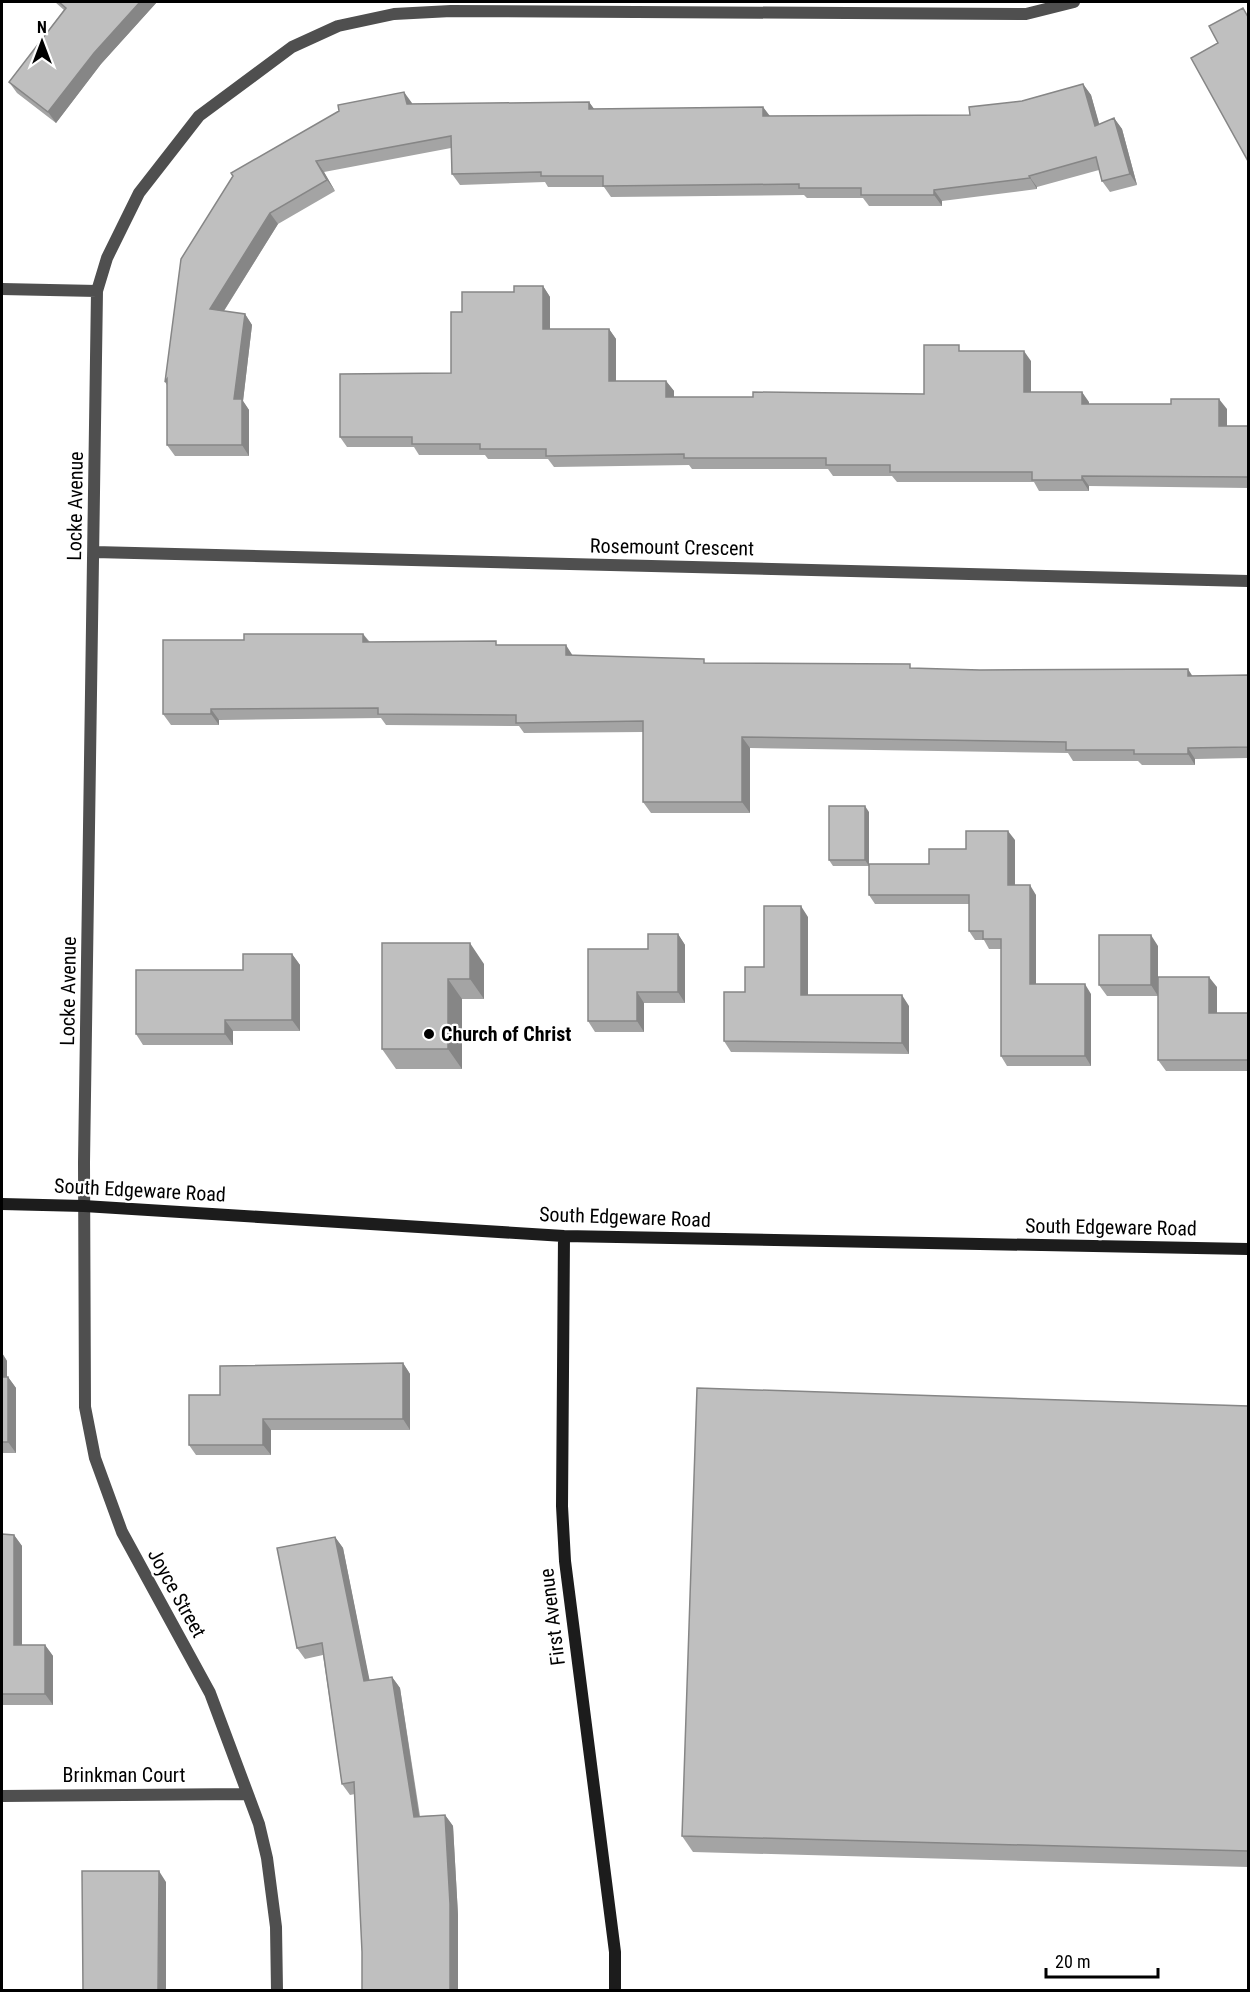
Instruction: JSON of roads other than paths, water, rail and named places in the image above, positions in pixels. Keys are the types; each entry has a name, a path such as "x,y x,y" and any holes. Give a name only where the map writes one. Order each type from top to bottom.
{"main road":[{"name":"South Edgeware Road","path":"2,1204 84,1206 564,1236 1248,1249"},
{"name":"First Avenue","path":"564,1236 562,1506 565,1561 615,1952 615,1990"}],"street":[{"name":"Locke Avenue","path":"84,1206 97,291 107,258 139,193 199,116 292,47 338,26 394,14 451,6 1026,14 1074,2"},
{"path":"2,289 97,291"},
{"name":"Rosemount Crescent","path":"94,552 1248,581"},
{"name":"Joyce Street","path":"84,1206 85,1407 95,1458 122,1532 210,1693 259,1824 267,1858 276,1927 277,1990"},
{"name":"Brinkman Court","path":"2,1796 246,1794"}],"place":[{"name":"Church of Christ","path":"429,1034"}]}
